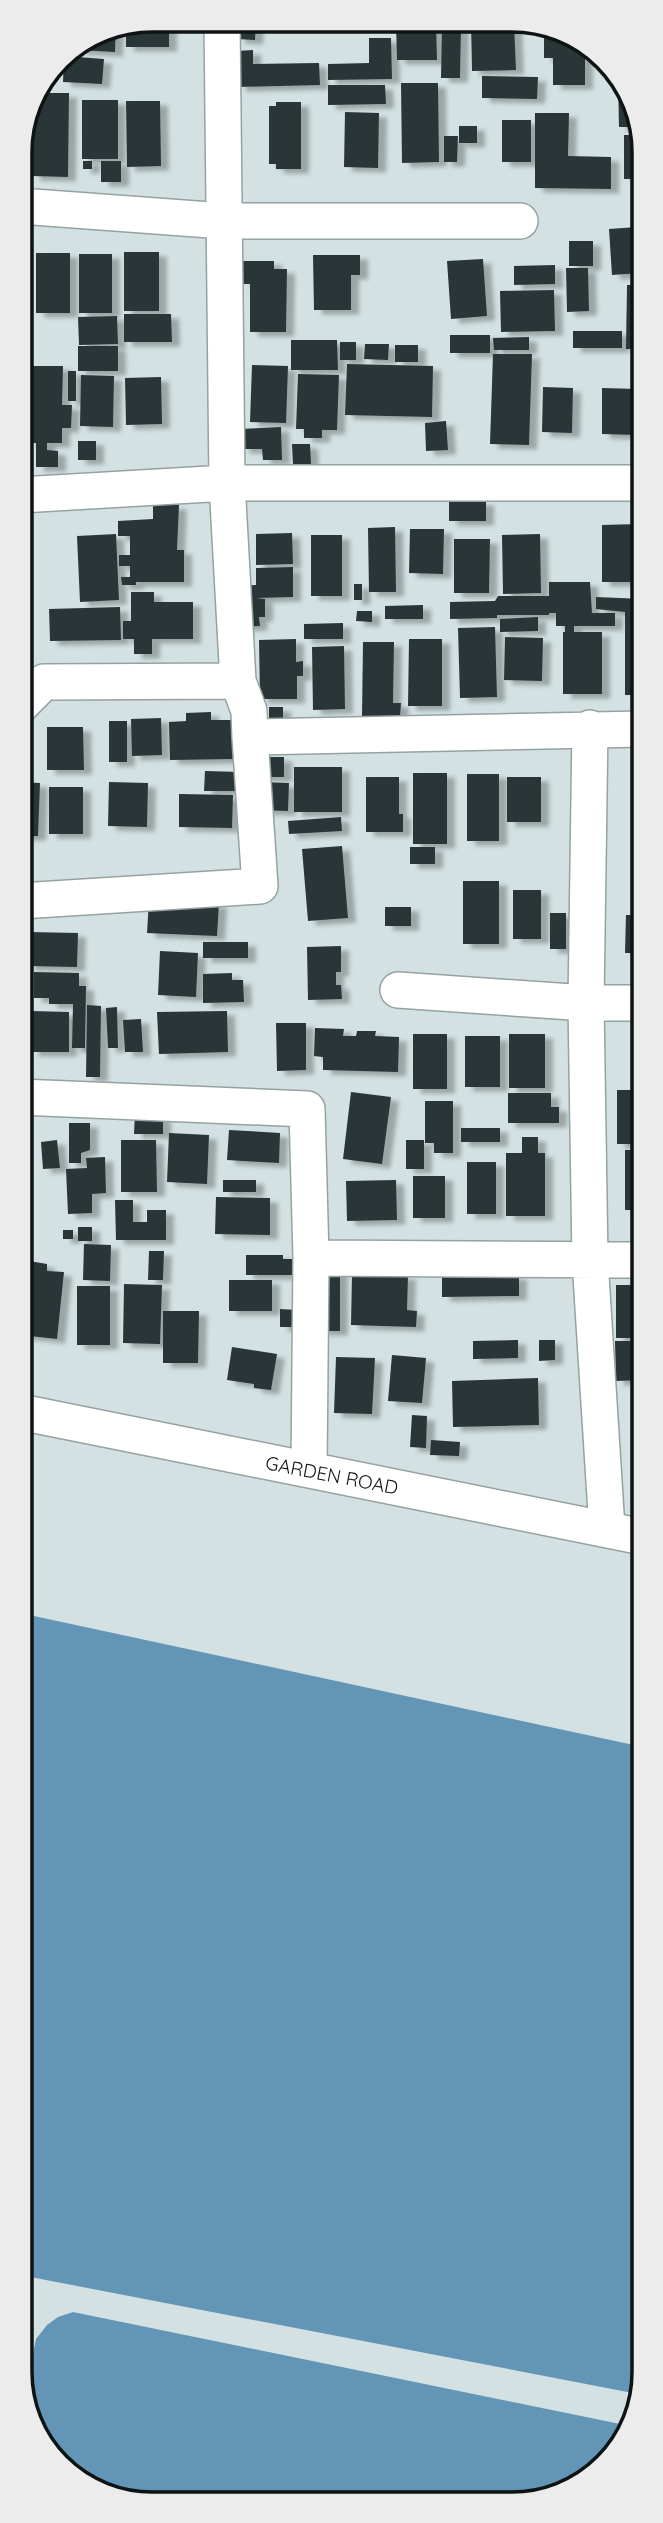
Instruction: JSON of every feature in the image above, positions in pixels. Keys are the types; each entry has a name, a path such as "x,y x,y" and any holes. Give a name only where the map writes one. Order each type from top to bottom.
{"street":[{"path":"32,900 260,886 249,711 239,681 227,483 222,32"},
{"path":"32,207 224,221 520,221"},
{"path":"32,494 227,483 632,483"},
{"path":"32,694 44,682 239,681"},
{"path":"590,728 586,1003 590,1260 607,1529"},
{"path":"250,737 632,729"},
{"path":"398,990 586,1003 632,1003"},
{"path":"32,1098 307,1109 311,1258 309,1470"},
{"path":"311,1258 632,1260"},
{"name":"GARDEN ROAD","path":"32,1414 631,1534"}],"water":[{"path":"32,1616 631,1744 629,2392 32,2277"},
{"path":"73,2312 619,2424 602,2451 585,2467 550,2485 512,2492 152,2492 128,2489 113,2485 78,2467 61,2451 41,2417 33,2387 32,2359 36,2339 47,2325 58,2317"}],"building":[{"path":"169,32 169,47 126,47 126,35"},
{"path":"237,32 255,32 255,40 237,39"},
{"path":"396,32 436,32 437,60 397,60"},
{"path":"442,32 461,32 460,78 441,78"},
{"path":"471,32 514,32 516,70 472,71"},
{"path":"544,37 585,56 585,85 553,85 553,58 544,58"},
{"path":"116,38 115,52 87,51"},
{"path":"369,38 391,38 392,79 328,80 328,64 369,63"},
{"path":"253,50 253,64 319,63 320,85 238,87 237,51"},
{"path":"78,57 104,59 102,84 63,82 63,70"},
{"path":"482,76 538,77 537,99 482,98"},
{"path":"401,83 438,83 439,162 402,163"},
{"path":"328,85 385,85 386,104 328,105"},
{"path":"47,93 69,93 68,177 32,176 32,144 36,120 44,98"},
{"path":"618,97 628,127 619,127"},
{"path":"82,100 118,100 118,159 82,159"},
{"path":"126,101 160,101 161,166 127,167"},
{"path":"276,102 301,102 301,169 276,169 276,164 269,164 269,106 276,106"},
{"path":"345,112 379,113 378,168 344,167"},
{"path":"535,113 569,113 568,156 611,157 611,189 535,188"},
{"path":"502,120 531,120 531,162 502,162"},
{"path":"459,126 477,126 477,143 459,143"},
{"path":"624,135 630,135 632,179 624,179"},
{"path":"444,136 458,136 457,162 444,162"},
{"path":"83,161 92,161 92,169 83,169"},
{"path":"101,161 121,161 121,182 101,182"},
{"path":"632,227 632,274 612,275 609,229"},
{"path":"569,241 593,241 593,266 569,266"},
{"path":"124,252 159,252 159,311 124,311"},
{"path":"36,253 70,253 70,313 36,313"},
{"path":"79,254 112,254 112,313 79,313"},
{"path":"313,255 360,255 360,275 351,275 351,310 314,310"},
{"path":"483,259 487,316 451,319 447,261"},
{"path":"243,261 274,261 274,269 287,269 286,332 250,332 250,284 243,284"},
{"path":"555,265 555,284 514,285 514,266"},
{"path":"566,268 588,268 589,311 567,312"},
{"path":"627,285 632,285 632,349 626,349"},
{"path":"554,290 555,331 501,332 500,291"},
{"path":"124,314 171,314 172,342 124,342"},
{"path":"117,316 118,344 79,345 78,317"},
{"path":"573,331 622,331 622,348 573,348"},
{"path":"450,335 490,335 490,353 450,353"},
{"path":"529,337 529,350 494,350 493,338"},
{"path":"291,340 337,340 338,370 291,370"},
{"path":"340,342 356,342 356,360 340,360"},
{"path":"365,344 389,344 388,360 364,359"},
{"path":"395,345 418,345 418,362 395,362"},
{"path":"78,346 118,346 118,371 78,371"},
{"path":"493,354 532,354 529,445 490,444"},
{"path":"347,364 433,366 432,417 345,415"},
{"path":"252,365 288,366 286,423 250,422"},
{"path":"32,366 63,366 62,405 72,405 71,428 62,428 62,443 47,443 47,450 58,451 58,467 36,467 36,443 32,443"},
{"path":"68,371 76,371 76,401 68,401"},
{"path":"298,374 339,375 337,430 322,430 322,438 304,438 304,429 296,429"},
{"path":"81,375 114,376 113,427 80,426"},
{"path":"161,377 162,424 126,425 125,378"},
{"path":"543,387 573,388 572,433 542,432"},
{"path":"602,388 632,389 632,435 602,434"},
{"path":"446,421 448,450 426,451 425,423"},
{"path":"281,427 282,460 263,460 262,449 242,449 241,429"},
{"path":"78,441 96,441 96,460 78,460"},
{"path":"292,444 310,444 311,464 293,465"},
{"path":"449,501 486,501 486,521 449,521"},
{"path":"153,505 179,505 177,550 184,550 184,582 136,582 136,585 122,585 121,577 130,577 130,566 119,566 119,555 130,555 130,536 118,536 118,521 153,519"},
{"path":"632,524 632,582 602,582 602,525"},
{"path":"395,527 396,592 369,592 368,528"},
{"path":"410,529 444,529 443,574 409,573"},
{"path":"292,533 293,564 256,565 256,534"},
{"path":"116,534 119,600 80,602 77,536"},
{"path":"540,534 541,593 503,594 502,535"},
{"path":"311,535 342,535 342,596 311,596"},
{"path":"454,539 490,539 489,593 454,593"},
{"path":"293,567 293,597 256,598 265,599 265,617 259,617 260,626 237,627 236,586 256,585 256,568"},
{"path":"549,582 590,582 592,613 615,613 615,626 574,626 574,632 602,632 602,694 563,694 565,626 556,626 556,613 450,619 450,602 495,601 498,596 549,596"},
{"path":"354,584 362,584 362,600 354,600"},
{"path":"131,592 154,592 154,602 193,602 193,639 152,639 152,654 134,654 134,639 123,639 123,621 131,621"},
{"path":"596,597 632,599 632,695 625,695 625,612 596,609"},
{"path":"423,605 423,619 385,619 385,606"},
{"path":"120,607 121,640 50,641 49,609"},
{"path":"357,611 372,611 372,622 356,621"},
{"path":"538,617 538,631 500,632 500,619"},
{"path":"343,623 343,639 304,639 304,624"},
{"path":"495,627 497,697 460,698 458,628"},
{"path":"505,637 543,638 542,681 504,680"},
{"path":"296,639 296,662 303,661 303,676 297,676 297,699 260,699 259,640"},
{"path":"409,639 442,639 442,706 408,706"},
{"path":"363,642 394,642 393,703 401,703 400,717 362,717"},
{"path":"344,646 345,709 313,710 312,647"},
{"path":"269,707 283,707 283,725 269,725"},
{"path":"211,712 211,720 232,720 233,759 170,760 169,722 186,721 186,713"},
{"path":"161,718 162,755 132,756 131,719"},
{"path":"109,721 127,721 127,762 109,762"},
{"path":"47,727 83,727 84,770 47,770"},
{"path":"254,757 284,757 284,777 254,777"},
{"path":"294,767 342,767 342,812 294,812"},
{"path":"205,771 241,772 240,791 204,791"},
{"path":"413,773 447,773 447,844 413,844"},
{"path":"467,774 499,774 499,841 467,841"},
{"path":"366,777 399,777 399,814 403,814 403,832 366,832"},
{"path":"507,777 541,777 541,822 507,822"},
{"path":"109,782 148,783 147,827 108,826"},
{"path":"258,782 289,783 288,811 257,810"},
{"path":"32,783 40,783 38,836 32,836"},
{"path":"49,787 83,787 83,834 49,834"},
{"path":"179,794 233,795 232,828 179,827"},
{"path":"341,817 342,831 289,834 288,821"},
{"path":"342,846 348,918 308,921 302,849"},
{"path":"410,847 435,847 435,864 410,864"},
{"path":"463,881 499,881 499,944 463,944"},
{"path":"513,890 541,890 541,939 513,939"},
{"path":"149,900 219,903 217,936 147,933"},
{"path":"385,907 411,907 411,926 385,926"},
{"path":"550,913 566,913 566,949 550,949"},
{"path":"626,915 632,915 632,953 625,953"},
{"path":"32,932 78,933 77,967 32,966"},
{"path":"203,942 248,942 248,958 203,958"},
{"path":"341,946 341,972 336,972 336,985 341,985 342,999 308,1000 307,947"},
{"path":"160,951 198,953 196,997 158,995"},
{"path":"34,972 79,973 79,986 86,986 85,1048 72,1048 73,1004 49,1004 49,998 34,998"},
{"path":"232,973 232,980 243,980 244,1002 203,1003 203,974"},
{"path":"87,1005 101,1006 100,1077 86,1077"},
{"path":"117,1007 118,1048 108,1048 106,1008"},
{"path":"32,1011 69,1012 69,1052 32,1052"},
{"path":"227,1011 228,1052 159,1054 157,1012"},
{"path":"141,1019 143,1052 125,1052 123,1020"},
{"path":"276,1023 306,1023 306,1070 277,1071"},
{"path":"315,1028 344,1029 343,1036 356,1036 357,1031 376,1031 375,1036 399,1037 398,1072 323,1070 323,1057 314,1056"},
{"path":"413,1034 447,1034 447,1089 413,1089"},
{"path":"509,1034 545,1034 545,1088 509,1088"},
{"path":"465,1036 500,1036 500,1087 465,1087"},
{"path":"617,1090 632,1090 632,1144 617,1144"},
{"path":"351,1092 391,1097 382,1164 343,1159"},
{"path":"508,1093 551,1093 551,1107 559,1107 559,1123 508,1123"},
{"path":"425,1101 453,1101 453,1153 434,1153 434,1143 425,1143"},
{"path":"135,1114 163,1115 163,1134 134,1134"},
{"path":"69,1123 90,1123 90,1150 81,1153 81,1163 69,1163"},
{"path":"461,1128 500,1128 500,1142 461,1142"},
{"path":"229,1130 280,1133 279,1163 227,1160"},
{"path":"169,1133 209,1135 207,1184 167,1182"},
{"path":"522,1137 538,1137 538,1153 545,1153 545,1216 506,1216 506,1153 522,1153"},
{"path":"57,1140 60,1168 43,1169 41,1142"},
{"path":"121,1140 156,1140 157,1192 121,1192"},
{"path":"406,1140 424,1140 424,1169 406,1169"},
{"path":"625,1150 632,1150 632,1210 625,1210"},
{"path":"105,1157 106,1193 92,1194 92,1213 68,1214 66,1169 87,1168 86,1158"},
{"path":"467,1162 496,1162 496,1214 467,1214"},
{"path":"413,1176 445,1176 445,1218 413,1218"},
{"path":"223,1180 256,1180 256,1192 223,1192"},
{"path":"396,1180 397,1220 347,1221 346,1181"},
{"path":"216,1197 270,1198 270,1235 215,1234"},
{"path":"115,1200 133,1200 133,1222 147,1222 147,1210 166,1210 166,1240 116,1240"},
{"path":"78,1227 92,1227 92,1241 78,1241"},
{"path":"63,1230 73,1230 73,1239 63,1239"},
{"path":"84,1244 111,1245 110,1281 83,1280"},
{"path":"149,1251 164,1251 163,1280 148,1280"},
{"path":"246,1255 283,1255 283,1259 298,1259 298,1275 246,1275"},
{"path":"32,1262 47,1264 47,1271 64,1272 57,1339 32,1336"},
{"path":"321,1269 340,1269 340,1331 320,1331"},
{"path":"352,1273 408,1275 407,1310 417,1311 416,1327 351,1325"},
{"path":"519,1275 519,1296 442,1297 442,1276"},
{"path":"229,1280 272,1280 272,1311 229,1311"},
{"path":"124,1284 162,1285 160,1344 123,1343"},
{"path":"616,1285 631,1285 631,1338 616,1338"},
{"path":"77,1286 110,1286 110,1345 77,1345"},
{"path":"280,1309 298,1310 298,1327 280,1327"},
{"path":"163,1311 199,1311 198,1363 163,1363"},
{"path":"518,1340 518,1358 473,1359 473,1341"},
{"path":"539,1340 555,1340 555,1360 539,1361"},
{"path":"615,1341 631,1341 631,1380 616,1381"},
{"path":"232,1347 277,1354 271,1390 227,1380"},
{"path":"392,1355 426,1358 422,1403 388,1401"},
{"path":"336,1357 375,1358 372,1414 334,1413"},
{"path":"538,1378 539,1425 453,1427 452,1381"},
{"path":"412,1415 427,1416 426,1448 410,1447"},
{"path":"431,1440 460,1442 459,1456 430,1455"}]}
